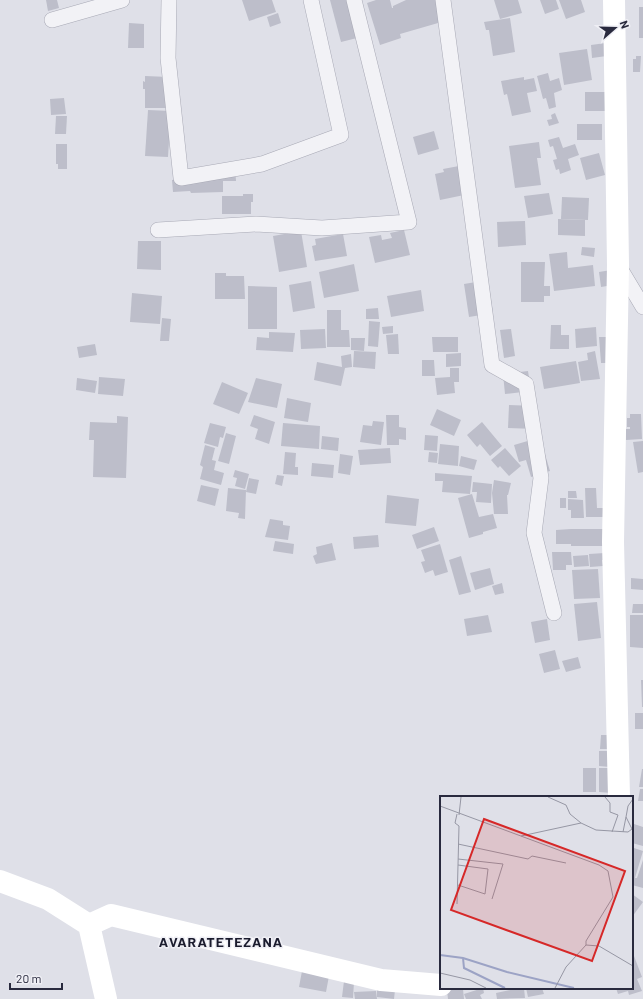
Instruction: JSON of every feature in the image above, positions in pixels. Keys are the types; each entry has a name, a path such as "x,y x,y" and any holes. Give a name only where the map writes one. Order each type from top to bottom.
{"street":[{"path":"52,20 122,0"},
{"path":"169,0 168,58 181,178 262,164 341,135 310,0"},
{"path":"158,230 256,224 322,228 409,222 354,0"},
{"path":"443,0 492,365 526,384 542,478 534,533 554,613"},
{"path":"614,0 618,265 613,542 619,796"},
{"path":"618,265 643,307"},
{"path":"0,881 48,899 89,925 106,999"},
{"path":"89,925 111,914 381,980 440,985"}],"building":[{"path":"46,0 57,0 59,8 48,11"},
{"path":"242,0 272,0 276,12 249,21"},
{"path":"330,0 360,0 369,35 341,42"},
{"path":"376,0 390,0 393,8 393,6 406,0 438,0 445,21 400,34 401,38 380,45 367,3"},
{"path":"494,0 518,0 522,13 500,19"},
{"path":"540,0 556,0 559,9 545,14"},
{"path":"559,0 581,0 585,12 566,19"},
{"path":"639,7 643,7 643,38 639,38"},
{"path":"278,13 281,23 270,27 267,17"},
{"path":"510,18 515,52 493,56 489,30 486,30 484,22"},
{"path":"129,23 144,24 144,48 128,48"},
{"path":"613,42 614,55 592,58 591,45"},
{"path":"587,49 592,80 564,85 559,53"},
{"path":"636,56 641,56 640,72 633,72 633,59 636,59"},
{"path":"548,73 550,81 559,78 562,90 554,93 556,107 549,109 546,98 543,99 537,76"},
{"path":"145,76 169,77 168,108 145,108 145,89 143,89 143,81 145,82"},
{"path":"524,77 524,80 534,78 537,91 527,93 531,112 512,116 507,94 504,95 501,81"},
{"path":"585,92 607,92 608,111 585,111"},
{"path":"64,98 66,114 51,115 50,99"},
{"path":"148,110 171,111 168,157 145,156"},
{"path":"555,113 559,123 549,126 547,120 552,119 551,115"},
{"path":"56,116 67,116 66,134 55,134"},
{"path":"577,124 602,124 602,140 577,140"},
{"path":"434,131 439,149 418,155 413,137"},
{"path":"559,137 563,148 575,144 579,155 568,159 571,170 560,174 559,169 556,170 553,160 557,159 553,146 550,147 548,140"},
{"path":"539,142 541,158 537,158 541,185 515,188 509,146"},
{"path":"56,144 67,144 67,169 58,169 58,164 56,164"},
{"path":"599,153 605,175 586,180 580,158"},
{"path":"235,165 236,181 223,181 223,192 173,192 172,180 190,179"},
{"path":"459,166 469,194 440,200 435,174 444,172 443,169"},
{"path":"549,193 553,214 528,218 524,196"},
{"path":"243,194 253,194 251,214 222,214 222,196 243,196"},
{"path":"562,197 589,198 588,220 561,219"},
{"path":"558,219 585,220 585,236 558,235"},
{"path":"525,221 526,245 498,247 497,222"},
{"path":"404,230 410,255 375,263 369,237 381,235 382,240 392,238 390,233"},
{"path":"301,231 307,267 279,272 273,236"},
{"path":"343,234 347,256 315,261 312,246 316,245 315,239"},
{"path":"138,241 161,241 161,270 137,269"},
{"path":"582,247 595,248 594,257 581,255"},
{"path":"567,252 568,268 593,265 595,286 554,291 549,254"},
{"path":"521,262 545,262 544,286 550,286 550,296 544,296 544,302 521,302"},
{"path":"354,264 359,291 324,298 319,272"},
{"path":"611,270 613,285 601,287 599,272"},
{"path":"215,273 226,273 226,276 244,276 245,299 215,299"},
{"path":"488,280 493,313 469,317 464,284"},
{"path":"311,281 315,308 293,312 289,285"},
{"path":"248,286 277,287 277,329 248,329"},
{"path":"421,290 424,311 391,317 387,296"},
{"path":"132,293 162,296 160,324 130,322"},
{"path":"378,308 379,319 366,319 366,309"},
{"path":"327,310 341,310 341,330 349,330 350,347 327,347"},
{"path":"162,318 171,319 169,341 160,341"},
{"path":"369,321 380,322 378,347 368,346"},
{"path":"551,325 561,325 561,335 569,335 569,349 550,349"},
{"path":"393,326 393,333 383,334 382,327"},
{"path":"596,327 597,346 576,348 575,329"},
{"path":"325,329 326,348 301,349 300,330"},
{"path":"511,329 515,356 504,358 500,330"},
{"path":"269,332 295,333 293,352 256,350 257,337 269,338"},
{"path":"398,334 399,354 388,354 386,335"},
{"path":"432,337 458,337 458,352 433,352"},
{"path":"599,337 612,337 612,363 601,363"},
{"path":"351,338 365,338 364,351 351,350"},
{"path":"95,344 97,355 79,358 77,347"},
{"path":"354,351 376,352 375,369 353,367"},
{"path":"595,351 600,379 581,381 578,362 588,360 587,353"},
{"path":"461,353 461,366 446,367 446,354"},
{"path":"351,354 352,367 345,368 341,386 314,380 317,362 342,367 341,356"},
{"path":"422,360 434,360 435,376 422,376"},
{"path":"576,361 580,383 544,389 540,367"},
{"path":"450,368 459,368 459,382 454,382 455,393 437,395 435,378 450,377"},
{"path":"528,371 531,391 505,394 503,374"},
{"path":"99,377 125,379 123,396 98,394"},
{"path":"77,378 97,381 95,393 76,390"},
{"path":"256,378 282,384 277,408 248,402"},
{"path":"222,382 248,393 239,414 213,404"},
{"path":"287,398 311,403 308,422 284,418"},
{"path":"509,405 535,406 535,429 508,428"},
{"path":"437,409 461,420 454,436 430,425"},
{"path":"630,414 641,414 642,439 626,440 626,429 630,429 630,427 627,427 627,418 630,418"},
{"path":"254,415 275,422 269,444 255,439 258,429 250,426"},
{"path":"386,415 399,415 399,427 406,428 406,440 399,439 399,445 387,445"},
{"path":"117,416 128,417 126,478 93,477 94,440 89,440 90,422 117,423"},
{"path":"373,421 384,422 381,445 360,442 363,425 372,426"},
{"path":"482,422 502,446 490,456 480,444 477,447 467,435"},
{"path":"210,423 226,427 223,438 220,437 218,447 204,443"},
{"path":"283,423 320,426 319,449 281,446"},
{"path":"226,433 236,436 229,464 218,461"},
{"path":"425,435 438,436 437,451 424,450"},
{"path":"322,436 339,438 338,451 321,449"},
{"path":"531,440 541,441 550,471 531,477 526,460 519,462 514,445"},
{"path":"643,441 643,472 638,473 633,442"},
{"path":"440,444 459,446 458,466 438,464"},
{"path":"205,445 215,448 212,460 216,461 214,470 224,473 221,485 200,479 203,467 200,465"},
{"path":"390,448 391,463 360,465 358,450"},
{"path":"505,448 521,466 509,476 500,466 498,468 491,460"},
{"path":"285,452 296,453 295,467 298,467 298,475 283,474"},
{"path":"429,452 438,453 437,463 428,462"},
{"path":"340,454 353,456 350,475 338,473"},
{"path":"461,456 477,460 474,470 459,466"},
{"path":"312,463 334,465 333,478 311,476"},
{"path":"235,470 249,474 245,489 235,486 237,478 233,477"},
{"path":"435,473 472,476 470,494 442,492 443,481 435,481"},
{"path":"277,475 284,476 282,486 275,484"},
{"path":"249,478 259,480 256,494 246,492"},
{"path":"494,480 511,483 507,495 508,514 494,514 492,493"},
{"path":"473,482 492,484 491,503 476,502 477,492 472,492"},
{"path":"201,485 219,489 215,506 197,501"},
{"path":"228,488 246,490 245,519 238,518 239,513 226,511"},
{"path":"585,488 596,488 597,508 604,508 604,517 586,517"},
{"path":"568,491 576,491 577,498 568,498"},
{"path":"472,494 479,517 493,514 497,528 469,538 458,498"},
{"path":"387,495 419,499 416,526 385,523"},
{"path":"560,498 566,498 566,508 560,508"},
{"path":"568,499 583,500 584,518 571,518 571,510 568,510"},
{"path":"270,519 283,521 283,525 290,526 288,540 265,537"},
{"path":"434,527 439,541 417,549 412,535"},
{"path":"604,529 604,546 571,546 571,544 556,544 556,530"},
{"path":"378,535 379,547 354,549 353,537"},
{"path":"275,541 294,544 293,554 273,551"},
{"path":"332,543 336,560 316,564 313,556 317,554 316,547"},
{"path":"440,544 448,572 435,576 433,570 425,573 421,562 425,561 421,550"},
{"path":"552,552 571,552 572,565 566,565 566,570 553,570"},
{"path":"605,553 605,560 602,560 603,566 590,567 589,554"},
{"path":"588,555 589,566 574,567 573,556"},
{"path":"461,556 471,592 459,595 449,560"},
{"path":"490,568 494,584 475,590 470,573"},
{"path":"598,569 600,598 574,599 572,570"},
{"path":"631,578 643,579 643,590 631,589"},
{"path":"502,583 504,593 495,595 492,586"},
{"path":"597,602 601,638 578,641 574,604"},
{"path":"633,604 643,604 643,613 632,613"},
{"path":"488,615 492,632 467,636 464,619"},
{"path":"630,615 643,615 643,648 630,647"},
{"path":"547,619 550,640 535,643 531,622"},
{"path":"555,650 560,669 544,673 539,654"},
{"path":"578,657 581,668 566,672 562,661"},
{"path":"641,680 643,680 643,707 642,707"},
{"path":"635,713 643,713 643,729 635,729"},
{"path":"601,735 610,735 610,749 600,749"},
{"path":"599,751 610,751 610,767 599,766"},
{"path":"583,768 596,768 596,792 583,792"},
{"path":"599,768 613,768 612,793 599,792"},
{"path":"642,769 643,787 639,787"},
{"path":"640,789 643,789 643,801 638,801"},
{"path":"634,824 643,827 643,846 633,843"},
{"path":"634,848 643,851 635,878 637,878 643,860 643,888 633,885"},
{"path":"633,895 643,902 633,916"},
{"path":"633,956 642,977 637,979 642,991 629,995 628,991 618,994 616,989 633,989"},
{"path":"302,971 329,976 326,992 299,987"},
{"path":"344,981 354,982 353,998 342,997"},
{"path":"377,987 395,990 394,999 377,997"},
{"path":"463,989 464,999 448,999 447,990"},
{"path":"480,989 483,989 484,993 480,995 482,999 466,999 464,994"},
{"path":"515,989 524,989 525,998 497,999 496,993"},
{"path":"526,989 542,989 544,994 528,997"},
{"path":"376,991 377,999 355,999 354,992"}],"district":[{"name":"AVARATETEZANA","path":"221,942"}]}
